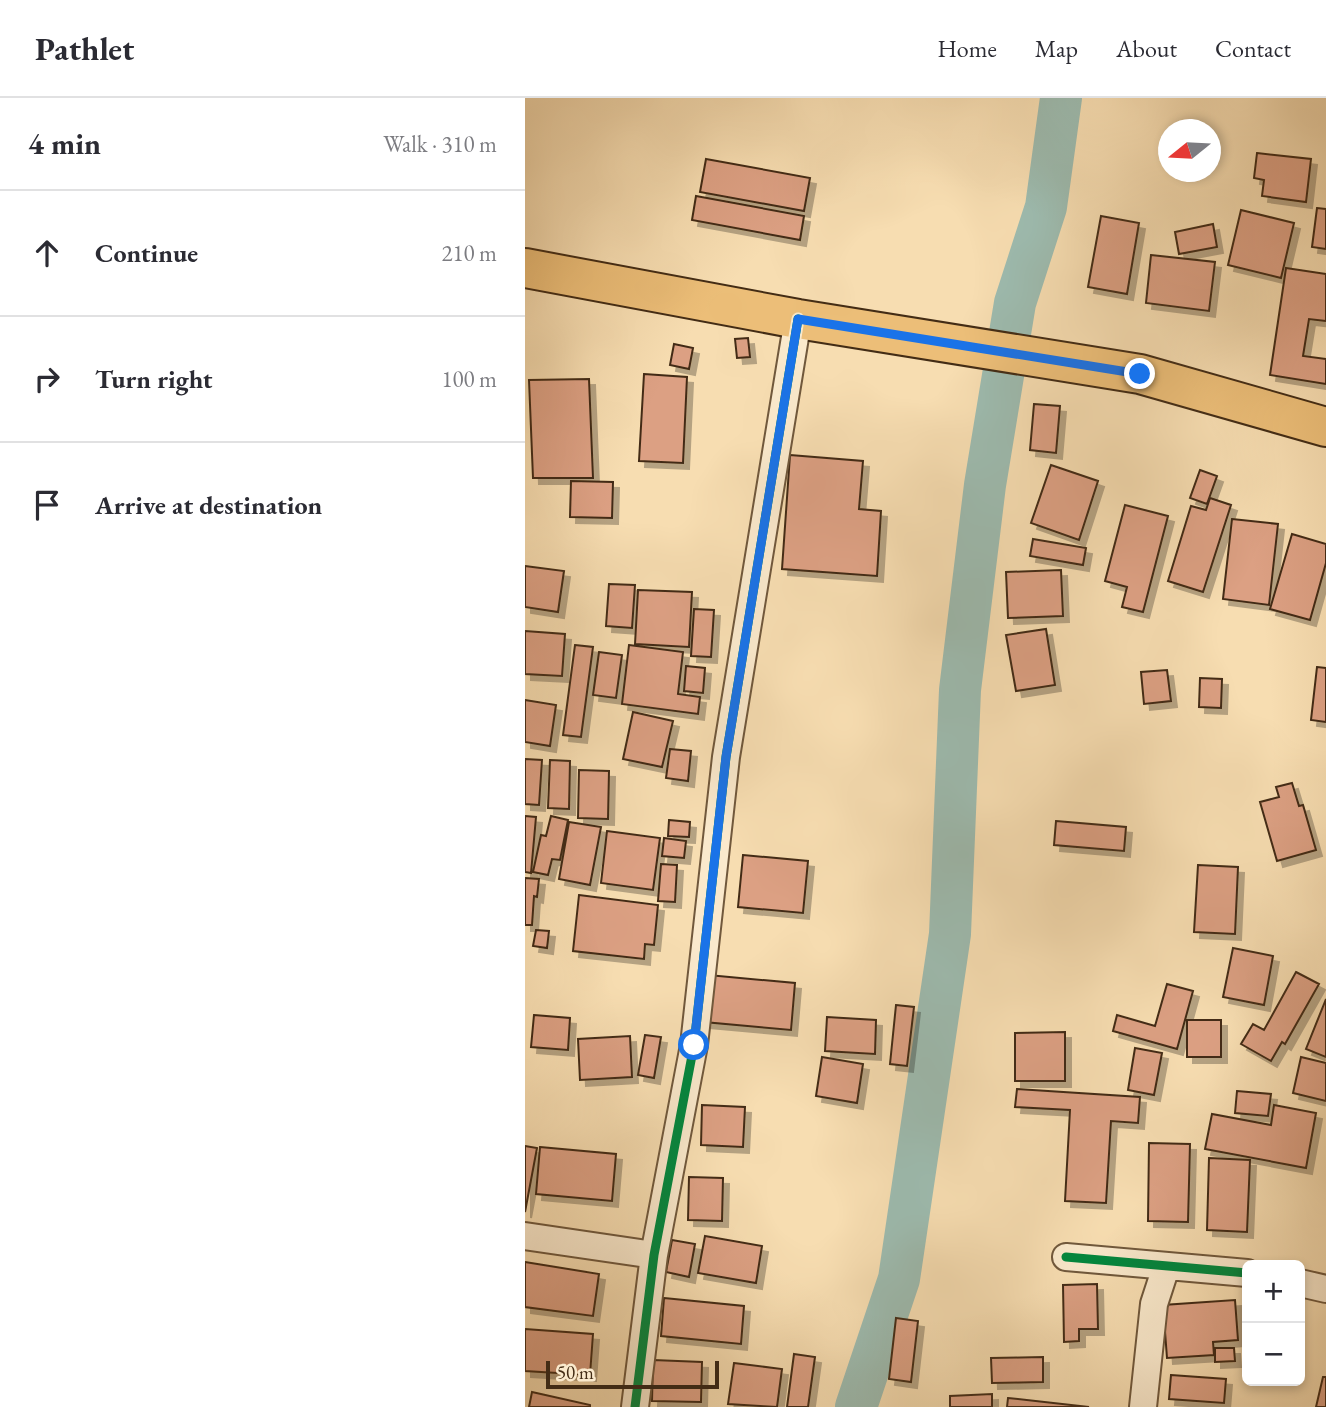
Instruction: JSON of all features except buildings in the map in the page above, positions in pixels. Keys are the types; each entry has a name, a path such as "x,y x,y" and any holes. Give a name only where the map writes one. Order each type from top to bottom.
{"main road":[{"path":"525,268 798,319 1140,374 1326,426"}],"street":[{"path":"635,1407 654,1255 694,1045 726,757 798,319"},
{"path":"525,1236 654,1255"},
{"path":"1066,1257 1242,1273"},
{"path":"1143,1407 1154,1304 1166,1268"},
{"path":"1305,1284 1326,1289"}],"waterway":[{"path":"856,1407 899,1279 950,934 960,690 985,485 1015,303 1046,207 1061,98"}],"cycle path":[{"path":"635,1407 654,1255 694,1045 726,757 798,319"},
{"path":"1066,1257 1242,1273"}],"route":[{"path":"694,1045 726,757 798,319 1140,374"}]}
